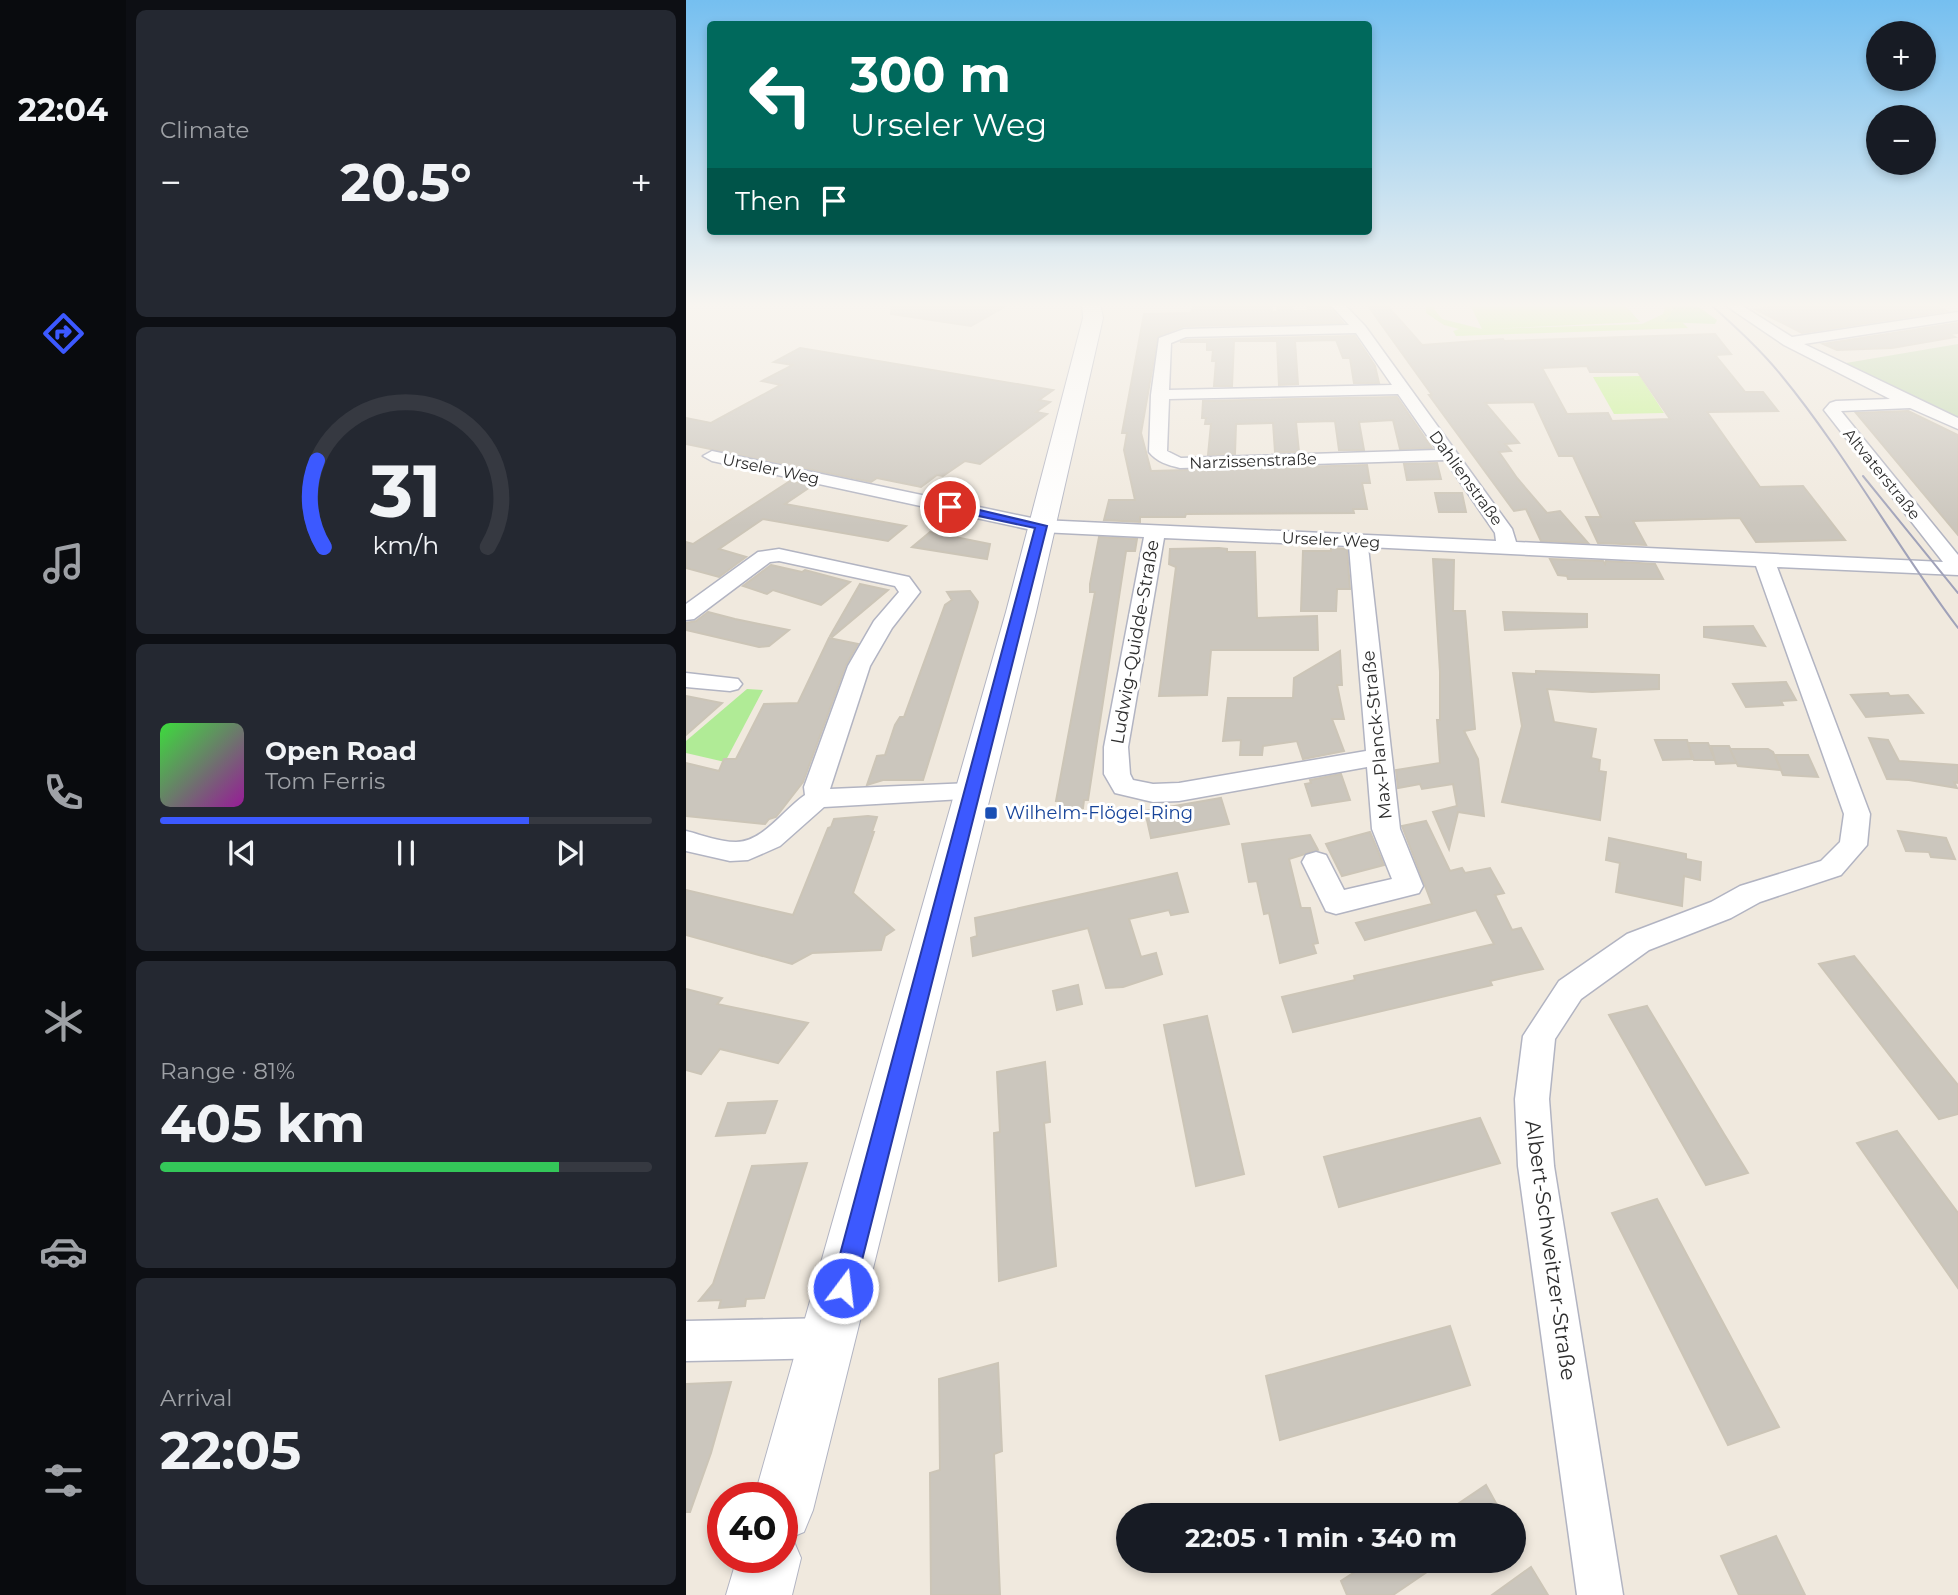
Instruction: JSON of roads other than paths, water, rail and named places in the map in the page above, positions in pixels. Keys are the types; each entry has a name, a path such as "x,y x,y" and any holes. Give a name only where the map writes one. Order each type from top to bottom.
{"street":[{"path":"790,1482 830,1338 1078,377"},
{"name":"Narzissenstraße","path":"1161,377 1158,452 1165,458 1180,463 1449,455"},
{"name":"Dahlienstraße","path":"1394,377 1505,533 1507,548"},
{"path":"1857,377 1958,424"},
{"path":"1159,395 1402,388"},
{"name":"Altvaterstraße","path":"1913,403 1836,406 1832,410 1958,569"},
{"name":"Urseler Weg","path":"712,456 1041,526 1958,569"},
{"name":"Ludwig-Quidde-Straße","path":"1155,531 1115,747 1117,774 1124,787 1153,793 1179,792 1378,757"},
{"name":"Max-Planck-Straße","path":"1315,862 1336,903 1409,886 1386,829 1358,542"},
{"path":"686,614 765,556 779,555 902,581 909,592 882,626 859,666 817,787 818,798"},
{"name":"Albert-Schweitzer-Straße","path":"1600,1595 1536,1167 1532,1099 1539,1036 1570,990 1638,942 1721,910 1749,894 1831,868 1853,845 1857,814 1764,560"},
{"path":"686,680 730,684"},
{"path":"686,841 735,852 755,848 772,839 802,808 818,798 971,792"},
{"path":"686,1341 830,1338"},
{"path":"759,1595 765,1573"}],"tram line":[{"path":"1783,377 1805,405 1958,628"},
{"path":"1863,476 1958,593"}],"place":[{"name":"Wilhelm-Flögel-Ring","path":"991,813"}]}
